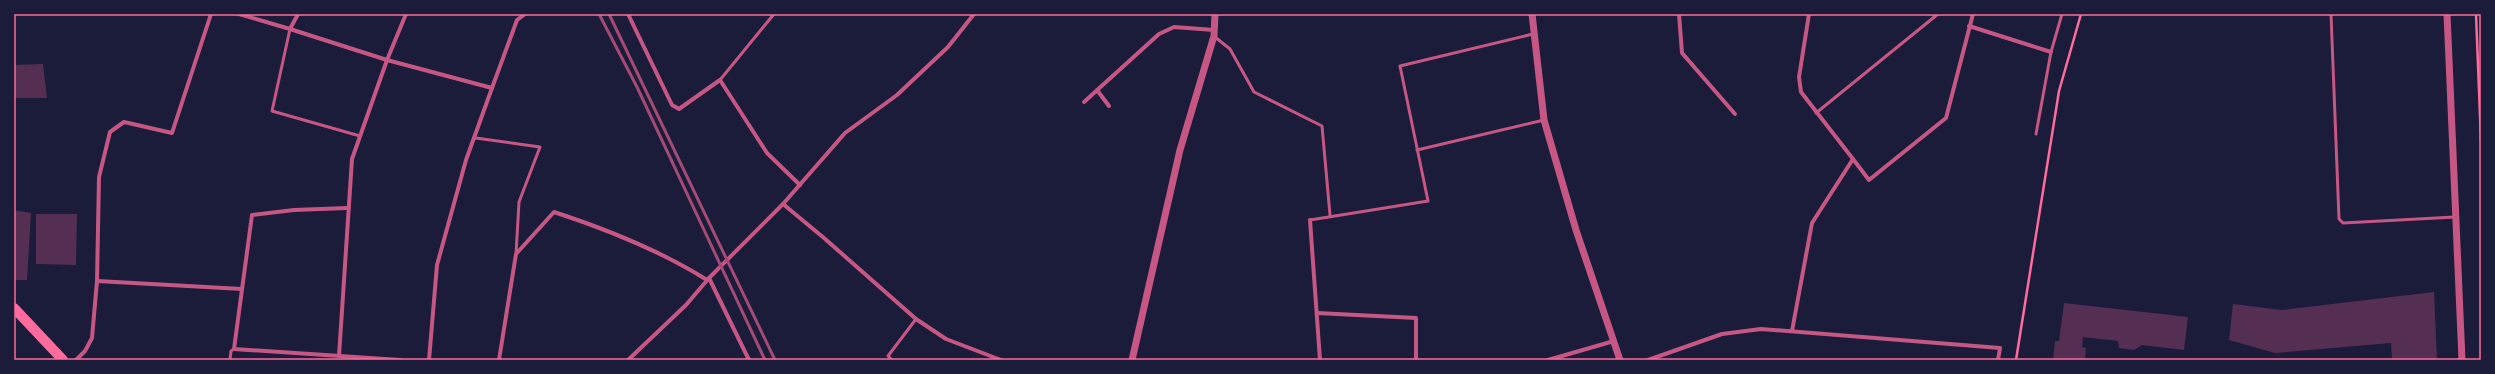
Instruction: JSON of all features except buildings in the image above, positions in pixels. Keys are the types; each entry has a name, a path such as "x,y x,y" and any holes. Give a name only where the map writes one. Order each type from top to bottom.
{"main road":[{"path":"14,308 63,360"}],"street":[{"path":"76,360 85,351 92,338 97,281 99,177 110,132 124,122 172,133 211,14"},
{"path":"239,14 387,60 492,88"},
{"path":"290,29 298,14"},
{"path":"339,356 347,208 352,159 387,60 406,14"},
{"path":"429,360 437,265 466,160 476,138 492,88 517,20 525,14"},
{"path":"628,14 672,105 679,109 720,80 767,153 800,185"},
{"path":"628,360 686,305 708,279 783,204 845,133 897,94 948,47 974,14"},
{"path":"1132,360 1180,150 1214,33 1215,14"},
{"path":"1532,14 1544,120 1576,230 1620,360"},
{"path":"1679,14 1682,53 1735,114"},
{"path":"1809,14 1800,77 1801,92 1869,180 1946,118 1973,14"},
{"path":"2447,14 2462,360"},
{"path":"1969,26 2051,52"},
{"path":"1084,102 1159,34 1174,27 1214,33"},
{"path":"1096,90 1110,106"},
{"path":"1792,331 1812,223 1852,159"},
{"path":"783,204 916,319 946,339 1001,360"},
{"path":"347,208 294,210 252,215 234,349 400,360"},
{"path":"499,360 516,254 554,212 578,220 682,264 708,279 749,360"},
{"path":"1310,220 1320,360"},
{"path":"97,281 242,289"},
{"path":"1317,313 1416,318 1416,360"},
{"path":"1648,360 1722,334 1761,329 2000,348 1998,360"},
{"path":"1548,360 1614,341"}],"lane":[{"path":"720,80 774,14"},
{"path":"1816,113 1938,14"},
{"path":"2036,134 2051,52 2062,14"},
{"path":"2331,14 2338,219 2344,223 2455,217"},
{"path":"290,29 272,111 360,136"},
{"path":"1214,33 1230,49 1254,92 1322,126 1330,215"},
{"path":"1310,220 1330,215 1428,201 1400,66 1535,33"},
{"path":"1417,150 1544,120"},
{"path":"476,138 540,147 519,202 516,254"},
{"path":"892,360 888,356 916,319"},
{"path":"230,360 231,351 234,349"}],"path":[{"path":"2016,360 2059,90 2081,14"},
{"path":"2476,14 2481,141"}],"railway":[{"path":"599,14 637,87 765,360"},
{"path":"609,14 775,360"}]}
